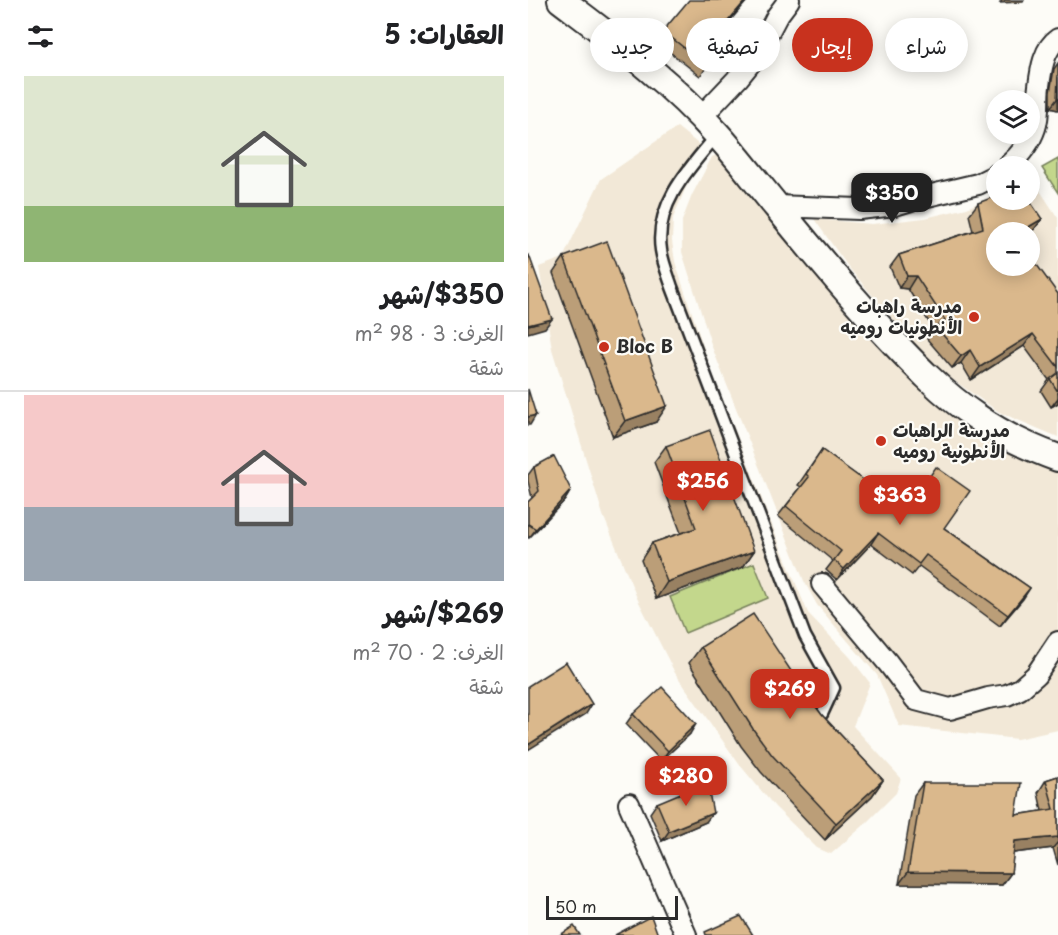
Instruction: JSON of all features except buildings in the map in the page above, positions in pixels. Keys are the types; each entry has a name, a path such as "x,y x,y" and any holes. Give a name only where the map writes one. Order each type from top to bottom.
{"street":[{"path":"561,0 626,49 709,126 862,308 921,372 976,417 1058,458"},
{"path":"709,126 739,77 756,56 777,16 789,0"},
{"path":"1017,156 1029,142 1036,126 1039,108 1038,87 1047,53 1058,39"},
{"path":"775,206 859,209 895,205 986,180"},
{"path":"822,584 916,700 950,709 988,698 1007,696 1020,689 1036,675 1058,642"},
{"path":"629,804 686,935"}],"lane":[{"path":"709,126 691,166 670,199 663,217 661,249 672,287 805,636 834,688 822,714"}],"shaded area":[{"path":"677,127 707,151 686,187 673,218 672,241 675,262 710,367 808,613 850,657 870,683 853,726 901,778 896,793 831,854 817,848 775,807 739,764 675,673 637,598 603,515 552,349 539,267 563,258 601,179"},
{"name":"مدرسة الراهبات الأنطونية روميه","path":"722,153 884,338 1058,461 1058,730 1017,739 899,726 877,675 817,605 804,581 712,347 682,252 682,221 692,195 712,157"},
{"name":"مدرسة راهبات الأنطونيات روميه","path":"1040,191 1058,218 1058,437 999,412 933,366 849,268 814,219 872,224 925,218 967,208 986,199 986,210 1040,210"}],"green space":[{"path":"1058,159 1058,193 1042,168"},
{"path":"754,563 768,598 685,633 670,597"}],"place":[{"name":"مدرسة راهبات الأنطونيات روميه","path":"974,317"},
{"name":"Bloc B","path":"604,347"},
{"name":"مدرسة الراهبات الأنطونية روميه","path":"881,441"}]}
